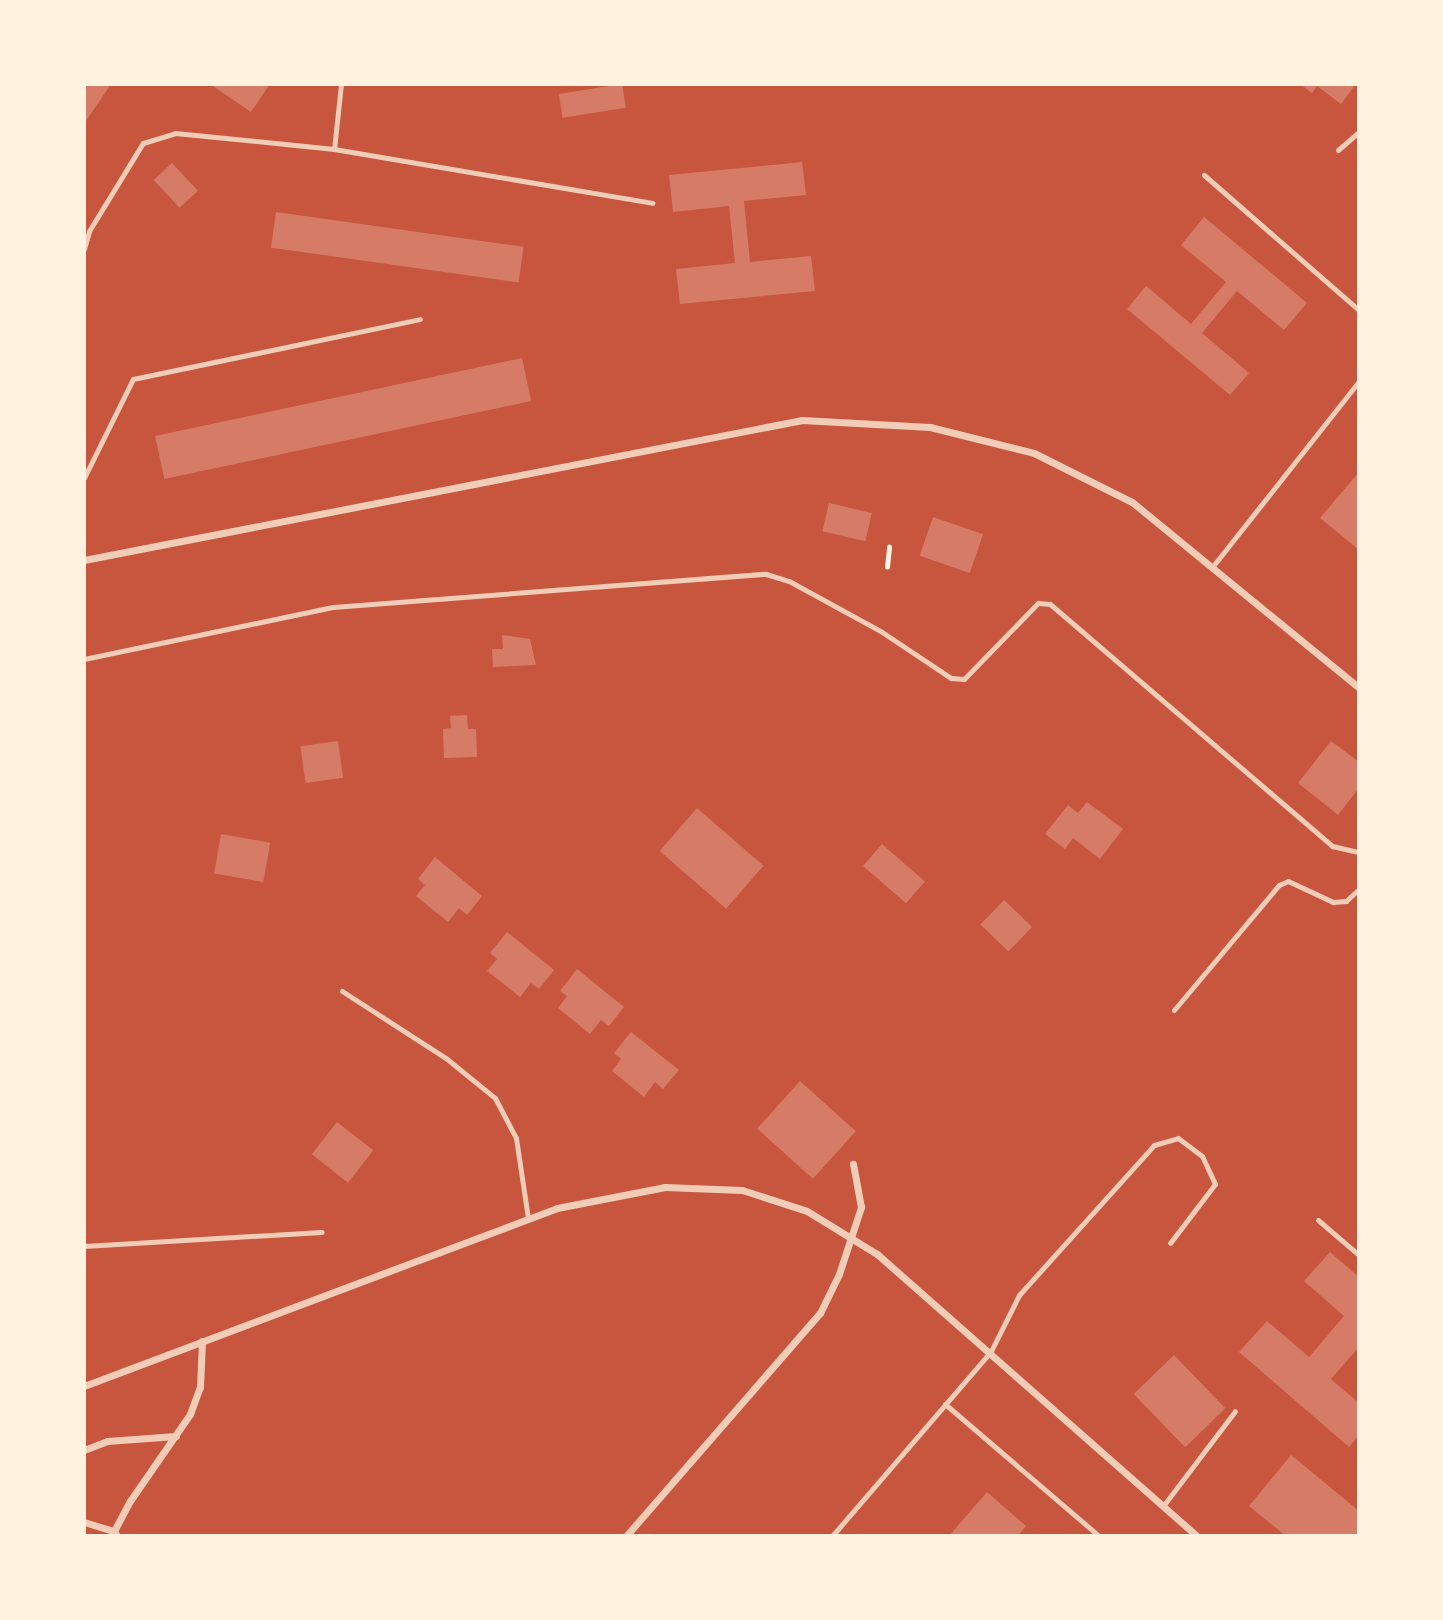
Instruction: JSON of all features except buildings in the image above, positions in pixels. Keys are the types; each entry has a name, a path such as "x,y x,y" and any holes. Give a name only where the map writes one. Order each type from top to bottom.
{"street":[{"path":"84,560 802,420 930,427 1034,453 1132,502 1359,688"},
{"path":"626,1536 802,1338 830,1296 861,1207 853,1164"},
{"path":"84,1386 527,1218 615,1194 692,1185 742,1190 786,1202 852,1236 991,1351 1197,1536"},
{"path":"84,1522 115,1534 176,1436 200,1387 202,1341"},
{"path":"84,1450 107,1441 176,1436"}],"lane":[{"path":"334,149 341,84"},
{"path":"1338,150 1359,132"},
{"path":"84,249 89,231 143,143 175,133 334,149 652,204"},
{"path":"1204,175 1359,310"},
{"path":"84,478 133,379 420,319"},
{"path":"1213,566 1359,380"},
{"path":"84,659 333,607 766,574 789,581 882,632 951,678 964,679 1038,603 1050,604 1332,846 1359,852"},
{"path":"1174,1010 1279,885 1288,881 1333,902 1346,901 1359,889"},
{"path":"342,992 447,1059 495,1098 516,1138 527,1218"},
{"path":"832,1536 991,1351 1019,1295 1154,1145 1178,1138 1202,1156 1215,1184 1170,1242"},
{"path":"1318,1220 1359,1255"},
{"path":"84,1246 322,1233"},
{"path":"945,1404 1099,1536"},
{"path":"1163,1506 1235,1411"}],"path":[{"path":"887,567 889,547"}]}
